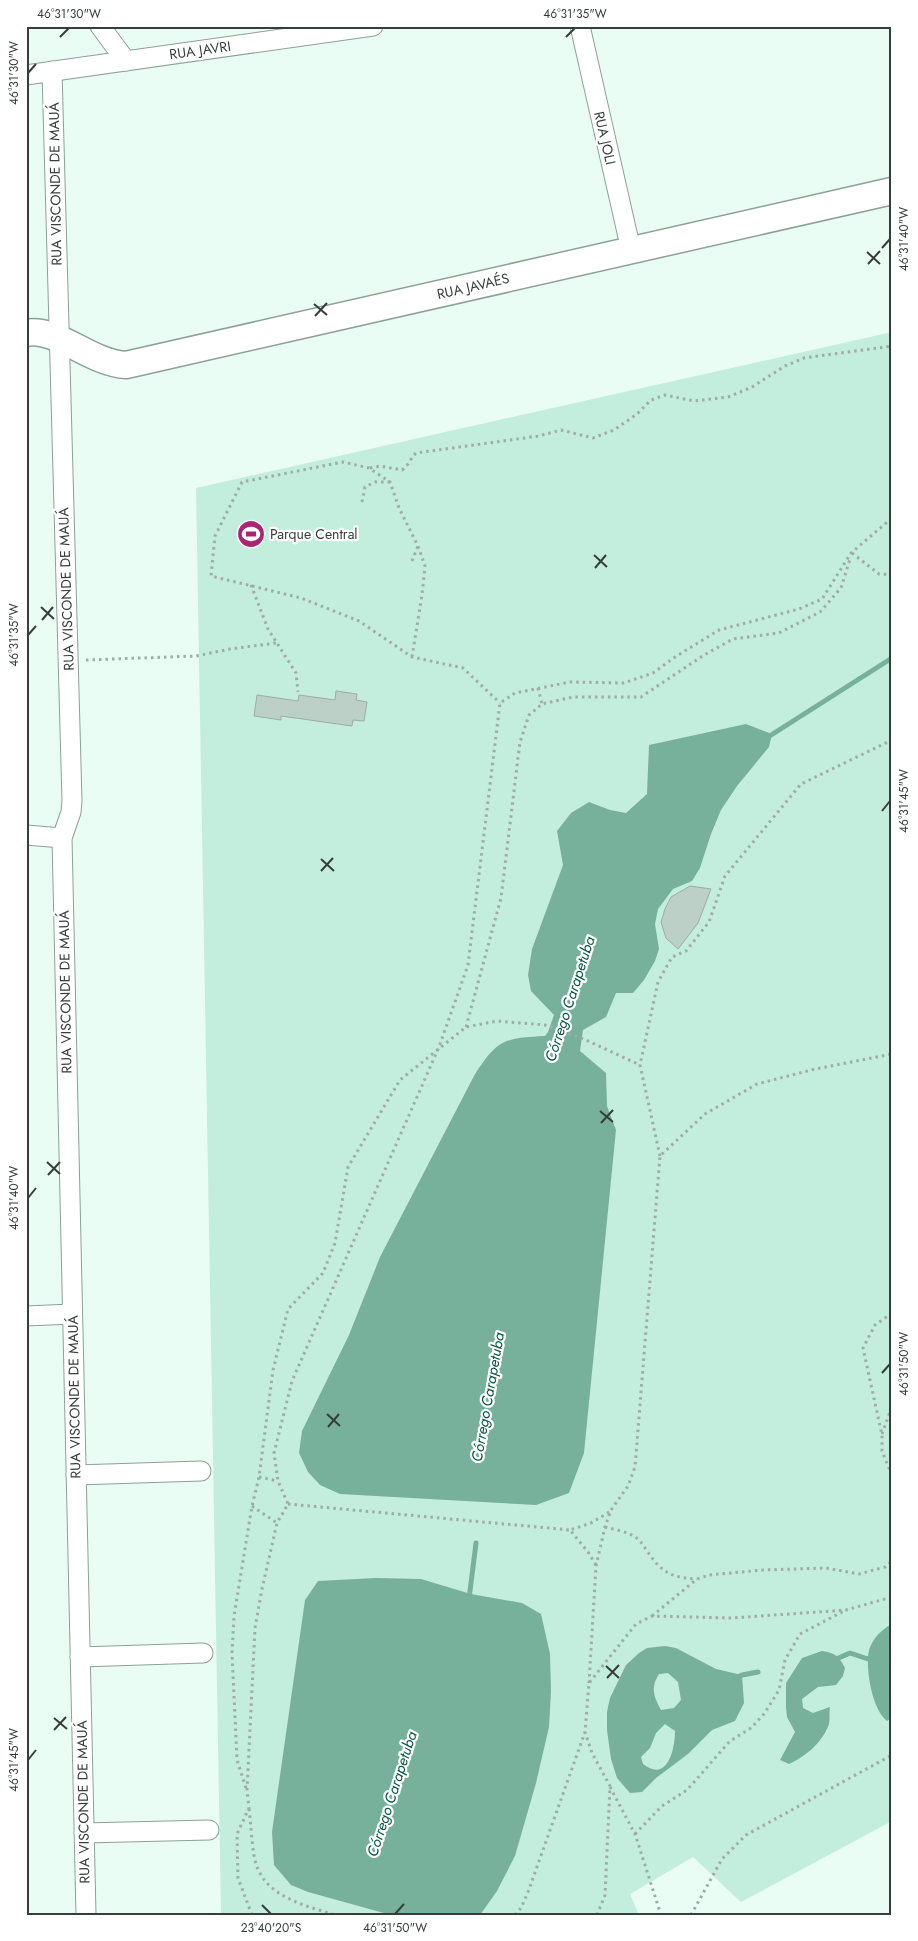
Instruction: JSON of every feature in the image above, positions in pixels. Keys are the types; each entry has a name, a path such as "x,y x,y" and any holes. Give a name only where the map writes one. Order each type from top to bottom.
{"street":[{"path":"100,26 126,61"},
{"name":"RUA JAVRI","path":"26,74 374,26"},
{"name":"RUA JOLI","path":"580,26 631,250"},
{"name":"RUA VISCONDE DE MAUÁ","path":"52,71 72,801 71,812 62,838 86,1915"},
{"name":"RUA JAVAÉS","path":"26,333 45,333 112,364 126,365 892,191"},
{"path":"26,835 62,838"},
{"path":"26,1316 72,1314"},
{"path":"76,1475 201,1471"},
{"path":"80,1657 203,1653"},
{"path":"84,1833 209,1830"}],"path":[{"path":"368,468 380,466 402,470 416,453 539,436 561,430 593,438 614,430 637,414 651,400 665,395 694,401 728,397 752,387 785,366 804,358 892,346"},
{"path":"412,657 425,566 418,546 399,508 390,482 368,468 343,462 242,482 215,536 211,576 301,598 359,621 412,657 463,668 500,703"},
{"path":"362,502 365,488 376,482 390,482"},
{"path":"288,1504 278,1481 274,1454 292,1381 324,1304 440,1047 468,965 500,703 514,693 570,682 624,683 653,673 674,657 719,630 799,609 822,598 851,553 892,518"},
{"path":"412,561 418,546"},
{"path":"851,553 879,574 892,575"},
{"path":"466,1027 501,898 520,742 529,715 542,704 573,698 641,697 704,655 733,639 779,633 820,612 841,588 851,553"},
{"path":"251,585 268,629 296,673 298,692"},
{"path":"68,661 196,656 230,649 276,644"},
{"path":"538,688 542,704"},
{"path":"515,1915 521,1908 528,1892 585,1732 596,1566 611,1510 628,1486 635,1467 660,1156 640,1065 658,982 672,956 686,951 709,922 725,876 802,784 892,740"},
{"path":"247,1790 237,1760 232,1653 238,1587 259,1477 272,1370 288,1309 323,1273 335,1243 348,1167 400,1080 466,1027 496,1021 545,1025 586,1040 640,1065"},
{"path":"660,1156 705,1114 757,1084 815,1069 892,1054"},
{"path":"892,1313 875,1324 863,1348 882,1434 882,1450 892,1476"},
{"path":"882,1434 892,1406"},
{"path":"259,1477 278,1481"},
{"path":"288,1504 277,1524 255,1628 247,1790 249,1808 257,1867 268,1883 277,1892 294,1901 335,1915"},
{"path":"288,1504 570,1530 591,1523 611,1510"},
{"path":"252,1506 277,1524"},
{"path":"605,1527 638,1539 656,1563 669,1574 680,1578 697,1579"},
{"path":"570,1530 588,1552 596,1566"},
{"path":"589,1683 636,1624 652,1616 697,1579 709,1575 763,1570 826,1568 859,1574 885,1567 892,1561"},
{"path":"652,1616 732,1618 846,1610 892,1597"},
{"path":"635,1834 662,1806 687,1790 730,1741 751,1728 764,1714 779,1690 785,1660 800,1634 846,1610"},
{"path":"585,1732 592,1753 635,1834 661,1915"},
{"path":"691,1915 722,1859 746,1835 892,1755"},
{"path":"596,1915 605,1895 610,1786"},
{"path":"249,1808 238,1834 238,1878 252,1915"},
{"path":"323,1911 326,1915"}],"shaded area":[{"name":"Parque Central","path":"892,332 892,1821 741,1902 693,1857 630,1894 639,1915 221,1915 196,488"}],"water":[{"path":"746,724 772,734 769,747 737,786 721,810 700,868 692,881 673,889 658,909 655,924 659,949 655,961 644,980 633,993 616,993 606,1017 583,1030 580,1051 606,1073 607,1106 616,1130 584,1453 569,1493 536,1505 340,1494 320,1485 308,1472 299,1453 302,1431 349,1335 380,1257 482,1064 495,1048 502,1043 519,1038 545,1036 548,1032 554,1015 531,991 528,975 532,949 563,865 557,831 571,813 589,802 610,810 626,813 647,794 649,745"},
{"path":"376,1578 421,1579 471,1594 522,1603 541,1614 550,1654 551,1691 549,1727 536,1783 515,1856 497,1891 480,1915 391,1915 308,1892 291,1885 274,1865 272,1832 305,1600 318,1581"},
{"path":"892,1624 892,1717 887,1721 877,1708 869,1677 868,1658 869,1650 875,1638"},
{"path":"665,1646 676,1648 716,1669 742,1675 744,1703 735,1721 712,1730 688,1754 656,1778 642,1792 630,1793 617,1778 611,1759 607,1730 607,1712 610,1698 626,1665 647,1648","holes":["668,1673 678,1682 681,1700 674,1708 661,1710 655,1697 654,1688 659,1674","665,1724 675,1731 671,1755 664,1767 658,1770 651,1769 643,1764 641,1757 650,1748 656,1733"]},
{"path":"822,1651 839,1658 845,1668 843,1676 836,1685 818,1687 802,1699 803,1708 813,1713 830,1707 829,1724 813,1748 789,1764 780,1760 795,1732 787,1717 786,1683 802,1658"}],"building":[{"path":"336,691 357,694 356,700 367,702 364,721 353,720 352,726 281,716 281,720 254,716 257,695 298,701 299,695 335,700"},
{"path":"690,886 711,889 698,923 678,949 666,938 661,922 671,897"}],"waterway":[{"name":"Córrego Carapetuba","path":"768,737 892,658"},
{"name":"Córrego Carapetuba","path":"469,1599 476,1543"},
{"path":"834,1660 850,1653 868,1659 872,1656"},
{"path":"737,1678 742,1675 758,1672"}],"place":[{"name":"Parque Central","path":"251,534"}]}
